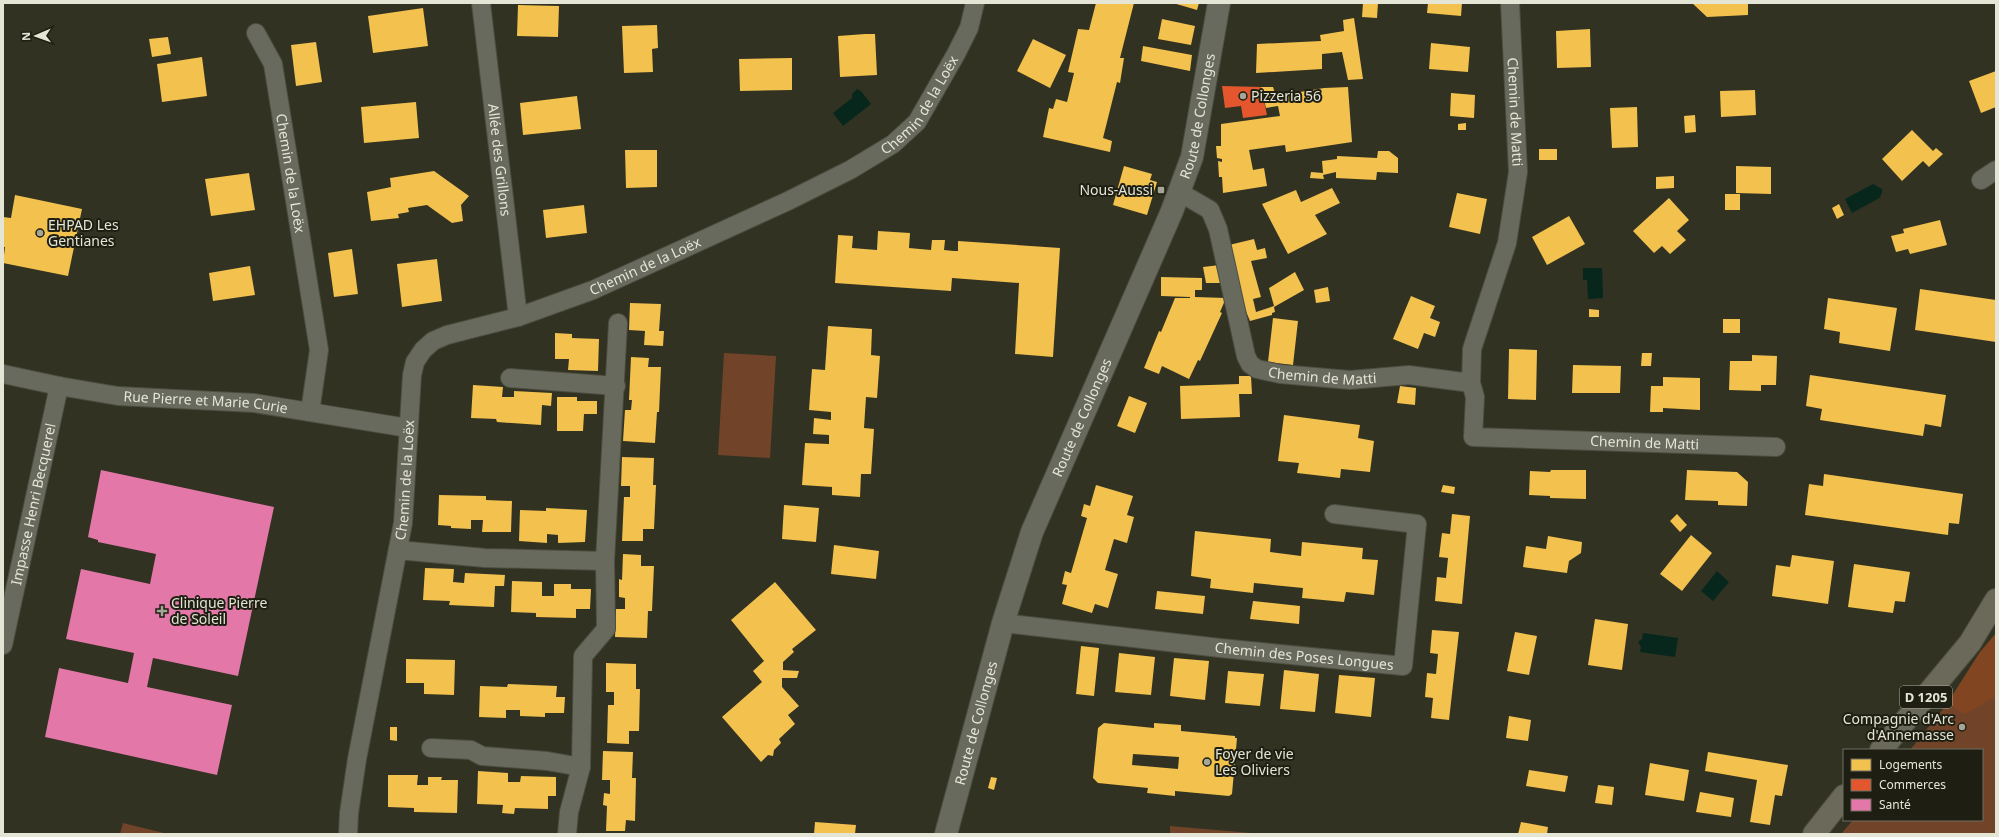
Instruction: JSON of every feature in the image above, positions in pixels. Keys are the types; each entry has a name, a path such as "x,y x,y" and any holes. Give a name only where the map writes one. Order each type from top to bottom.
{"main road":[{"path":"1970,643 1996,600"},
{"name":"D 1205","path":"1882,749 1970,643 1996,621"},
{"path":"1814,834 1843,797"}],"street":[{"name":"Allée des Grillons","path":"481,3 518,317"},
{"name":"Chemin de la Loëx","path":"348,834 349,813 357,758 403,523 412,375 415,362 422,350 433,341 448,335 518,317 593,290 692,246 850,170 893,144 917,122 959,49 969,28 975,3"},
{"name":"Route de Collonges","path":"946,834 1003,623 1032,532 1091,393 1129,312 1192,157 1219,3"},
{"name":"Chemin de Matti","path":"1510,3 1518,172 1517,186 1507,243 1472,349 1471,383 1474,398 1473,437 1776,447"},
{"name":"Chemin de la Loëx","path":"256,33 273,64 319,350 310,412"},
{"path":"1981,180 1996,170"},
{"name":"Chemin de Matti","path":"1179,192 1210,210 1218,228 1246,356 1250,364 1257,369 1280,374 1350,380 1409,375 1471,383"},
{"path":"567,834 569,812 581,767 583,656 606,629 605,561 616,386 618,323"},
{"name":"Rue Pierre et Marie Curie","path":"3,374 59,386 135,398 254,403 408,428"},
{"path":"510,378 616,386"},
{"name":"Impasse Henri Becquerel","path":"3,645 59,386"},
{"name":"Chemin des Poses Longues","path":"1003,623 1205,647 1403,666 1417,524 1334,514"},
{"name":"Chemin de la Loëx","path":"398,550 485,558 605,561"},
{"path":"431,748 471,750 482,756 548,761 581,767"}],"shaded area":[{"path":"857,89 861,91 871,104 843,126 833,113 852,98 852,94"},
{"path":"1873,184 1882,189 1881,197 1852,213 1845,199"},
{"path":"1583,268 1602,268 1603,298 1588,299 1587,280 1583,280"},
{"path":"724,353 776,356 770,458 718,455"},
{"path":"1717,571 1729,582 1713,601 1701,591"},
{"path":"1643,633 1678,638 1675,657 1640,652 1641,647 1638,642 1642,639"},
{"path":"1996,633 1996,696 1965,714 1947,704 1980,652"},
{"name":"Compagnie d'Arc d'Annemasse","path":"1980,652 1996,659 1996,834 1841,834 1852,821 1983,821 1983,749 1911,749 1947,704"},
{"path":"123,823 168,834 120,834"},
{"path":"1170,826 1263,834 1170,834"}],"building: Logements":[{"path":"1096,3 1134,3 1120,58 1124,58 1120,83 1117,82 1103,138 1112,141 1110,152 1043,137 1049,108 1053,109 1056,99 1067,102 1074,73 1068,72 1078,29 1089,30"},
{"path":"1173,3 1199,3 1197,10"},
{"path":"1363,3 1378,3 1377,18 1362,17"},
{"path":"1428,3 1462,3 1461,16 1427,13"},
{"path":"1692,3 1748,3 1748,15 1707,17"},
{"path":"518,5 559,6 558,37 517,36"},
{"path":"423,8 428,46 373,53 368,16"},
{"path":"1354,18 1363,79 1348,80 1342,52 1322,54 1322,69 1256,73 1257,44 1321,41 1320,35 1344,31 1343,20"},
{"path":"1162,19 1195,26 1191,45 1158,39"},
{"path":"657,25 658,48 652,49 653,72 624,73 622,26"},
{"path":"1590,29 1591,67 1557,68 1556,31"},
{"path":"875,34 877,75 840,77 838,36"},
{"path":"168,37 171,54 152,57 149,39"},
{"path":"1033,39 1066,55 1050,88 1017,71"},
{"path":"316,42 322,82 296,86 291,45"},
{"path":"1431,43 1470,47 1468,72 1429,69"},
{"path":"1143,46 1192,55 1190,71 1141,61"},
{"path":"202,57 207,96 162,102 157,64"},
{"path":"792,58 792,90 740,91 739,59"},
{"path":"1996,71 1996,107 1981,113 1969,81"},
{"path":"1261,87 1273,87 1276,96 1324,88 1348,87 1352,142 1286,152 1285,145 1249,150 1253,170 1264,168 1267,186 1223,193 1222,177 1219,177 1218,161 1222,162 1222,159 1217,158 1216,146 1221,146 1221,124 1280,116 1278,106 1266,108"},
{"path":"1755,90 1756,115 1721,117 1720,91"},
{"path":"1451,93 1475,95 1474,118 1450,116"},
{"path":"577,96 581,129 523,135 520,103"},
{"path":"416,102 419,138 364,143 361,107"},
{"path":"1637,107 1638,147 1612,148 1610,108"},
{"path":"1695,115 1696,132 1685,133 1684,116"},
{"path":"1466,123 1466,130 1458,130 1458,124"},
{"path":"1912,130 1933,151 1936,148 1943,154 1929,167 1923,161 1902,181 1882,159"},
{"path":"1539,149 1557,149 1557,160 1539,160"},
{"path":"625,150 657,150 657,187 626,188"},
{"path":"1378,151 1389,151 1398,158 1398,173 1377,172 1376,180 1336,178 1336,172 1323,175 1324,179 1310,178 1311,172 1323,173 1322,161 1337,159 1337,156 1377,158"},
{"path":"1124,166 1152,174 1150,180 1157,182 1147,215 1113,205"},
{"path":"1736,166 1771,167 1771,194 1736,193"},
{"path":"434,171 469,196 461,205 463,221 452,223 427,205 408,208 409,212 398,214 399,218 371,221 367,192 391,187 390,178"},
{"path":"249,173 255,210 211,216 205,179"},
{"path":"1674,176 1674,188 1656,189 1656,177"},
{"path":"1332,188 1340,203 1315,215 1327,234 1288,254 1262,204 1296,190 1301,202"},
{"path":"1457,193 1487,199 1480,234 1449,227"},
{"path":"1725,194 1740,194 1740,210 1725,210"},
{"name":"EHPAD Les Gentianes","path":"15,195 82,209 68,276 3,263 5,247 3,247 3,217 11,218"},
{"path":"1669,198 1689,220 1677,231 1686,240 1670,254 1662,246 1654,253 1633,231"},
{"path":"1839,204 1844,215 1837,219 1832,208"},
{"path":"584,205 587,233 546,238 543,210"},
{"path":"1569,216 1585,244 1547,265 1532,237"},
{"path":"1940,220 1947,245 1910,254 1908,249 1896,252 1891,236 1904,233 1903,229"},
{"path":"878,231 910,233 909,248 931,250 932,240 945,240 944,250 954,251 958,251 958,241 1060,248 1053,357 1015,354 1019,283 952,278 951,291 835,283 838,235 853,236 852,248 877,250"},
{"path":"1254,239 1257,250 1265,248 1267,258 1251,261 1261,297 1253,299 1256,312 1274,306 1269,288 1295,272 1304,290 1274,307 1275,312 1272,313 1272,315 1250,321 1242,302 1229,245"},
{"path":"352,249 358,294 334,297 328,253"},
{"path":"437,259 442,301 402,307 397,264"},
{"path":"1220,265 1224,283 1206,283 1203,267"},
{"path":"250,266 255,295 213,301 209,273"},
{"path":"1161,277 1202,278 1202,290 1195,290 1195,297 1226,298 1220,312 1222,313 1200,361 1198,360 1189,379 1162,366 1159,374 1144,368 1159,331 1161,332 1175,298 1190,298 1161,296"},
{"path":"1328,287 1330,301 1316,303 1314,290"},
{"path":"1920,289 1996,300 1996,342 1915,330"},
{"path":"1411,296 1435,306 1430,318 1440,322 1435,337 1424,333 1418,349 1393,339"},
{"path":"1828,298 1897,308 1890,351 1839,343 1840,332 1824,329"},
{"path":"630,303 661,304 659,331 664,331 663,346 644,345 645,331 629,330"},
{"path":"1589,309 1599,310 1599,317 1589,317"},
{"path":"1273,318 1298,321 1293,365 1268,362"},
{"path":"1723,319 1740,319 1740,333 1723,333"},
{"path":"828,326 872,329 871,355 880,356 877,398 866,397 864,428 874,429 871,474 861,474 860,497 832,495 832,487 802,485 805,443 829,444 829,435 813,434 814,418 831,420 831,412 809,410 812,369 825,370"},
{"path":"555,333 572,334 572,338 599,339 598,371 568,370 569,359 555,359"},
{"path":"1509,349 1537,350 1536,400 1508,399"},
{"path":"1642,353 1652,353 1651,366 1641,366"},
{"path":"1752,355 1777,356 1776,385 1761,385 1761,391 1729,390 1730,361 1752,361"},
{"path":"631,357 649,358 648,367 661,367 659,412 657,412 655,443 623,441 625,410 631,410 632,400 629,400"},
{"path":"1573,365 1621,366 1620,393 1572,393"},
{"path":"1810,375 1946,395 1941,427 1925,424 1923,436 1820,420 1822,409 1806,406"},
{"path":"1239,376 1251,376 1252,394 1239,394 1240,417 1181,419 1180,386 1239,384"},
{"path":"1663,377 1700,378 1700,410 1663,408 1663,412 1650,412 1651,386 1663,386"},
{"path":"473,385 503,387 502,397 514,397 514,391 552,393 551,406 542,405 541,425 497,422 496,419 471,418"},
{"path":"1400,386 1416,388 1415,405 1397,403"},
{"path":"1129,396 1147,403 1135,433 1117,426"},
{"path":"557,397 577,397 577,401 597,401 597,414 584,414 583,431 557,431"},
{"path":"1284,415 1360,425 1358,438 1374,441 1370,472 1341,469 1340,478 1297,473 1299,463 1278,461"},
{"path":"622,457 654,458 653,485 656,485 654,529 643,529 643,541 622,541 624,497 630,497 630,486 621,486"},
{"path":"1551,470 1586,470 1586,499 1550,498 1550,496 1529,495 1530,471 1550,472"},
{"path":"1687,470 1737,472 1748,482 1747,506 1718,505 1718,501 1685,500"},
{"path":"1824,474 1963,494 1959,524 1949,523 1948,535 1805,515 1809,484 1823,486"},
{"path":"1096,485 1133,496 1127,515 1134,517 1127,543 1114,539 1105,570 1118,574 1108,608 1095,604 1092,613 1062,604 1067,585 1062,584 1065,571 1071,573 1087,518 1081,516 1084,504 1090,506"},
{"path":"1443,485 1455,487 1454,494 1441,492"},
{"path":"439,495 486,496 486,500 512,501 511,532 482,532 483,520 471,520 471,529 451,528 451,526 438,525"},
{"path":"784,505 819,508 816,542 782,539"},
{"path":"546,508 587,510 585,542 558,543 558,535 547,534 547,543 519,541 520,510 546,511"},
{"path":"1452,514 1470,516 1462,604 1435,601 1437,577 1446,578 1448,558 1439,557 1442,533 1450,534"},
{"path":"1677,514 1687,525 1680,532 1670,521"},
{"path":"1195,531 1271,539 1270,552 1301,556 1302,542 1363,548 1362,559 1378,560 1374,595 1346,592 1344,602 1302,598 1303,588 1254,583 1253,593 1210,588 1211,579 1191,576"},
{"path":"1691,535 1712,553 1682,591 1660,574"},
{"path":"1548,536 1582,542 1581,553 1569,561 1567,573 1523,567 1526,546 1546,549"},
{"path":"834,545 879,551 876,579 831,574"},
{"path":"623,554 641,555 641,566 654,566 652,611 648,611 647,638 615,637 616,609 625,609 625,598 619,597 619,579 622,580"},
{"path":"1792,555 1834,561 1828,604 1772,596 1776,565 1790,567"},
{"path":"1854,564 1910,572 1905,602 1895,601 1893,613 1848,607"},
{"path":"425,568 454,569 453,582 464,583 465,573 505,575 504,586 495,586 494,607 449,605 450,601 423,600"},
{"path":"512,581 542,582 542,596 554,596 554,584 571,584 571,589 591,589 590,609 576,609 576,618 536,617 536,613 511,612"},
{"path":"775,582 816,630 792,649 794,652 783,662 783,670 799,671 797,678 782,678 782,687 799,706 788,715 795,724 779,739 781,743 774,750 773,756 768,755 761,762 722,717 762,682 753,671 764,661 731,620"},
{"path":"1157,591 1205,596 1203,614 1155,609"},
{"path":"1253,601 1300,606 1299,624 1250,619"},
{"path":"1595,619 1628,624 1622,670 1588,665"},
{"path":"1432,630 1459,632 1449,720 1431,718 1433,698 1425,697 1427,673 1436,674 1438,654 1430,653"},
{"path":"1515,632 1537,636 1529,675 1507,671"},
{"path":"1081,646 1099,648 1094,696 1076,694"},
{"path":"1119,653 1155,657 1151,695 1115,692"},
{"path":"1174,658 1209,661 1205,700 1170,696"},
{"path":"406,659 455,660 454,695 424,694 424,683 406,683"},
{"path":"606,663 636,664 636,689 640,689 639,731 629,731 629,744 607,743 608,705 614,705 614,692 606,692"},
{"path":"1284,670 1319,674 1315,712 1280,709"},
{"path":"1228,671 1264,674 1260,706 1225,703"},
{"path":"1339,675 1375,678 1371,717 1335,713"},
{"path":"508,684 557,686 556,697 565,697 564,713 545,713 545,717 520,716 520,710 506,710 506,718 479,717 480,686 507,687"},
{"path":"1509,716 1531,720 1528,741 1506,738"},
{"name":"Foyer de vie Les Oliviers","path":"1104,723 1154,728 1154,723 1181,725 1181,731 1235,736 1235,738 1237,738 1232,794 1229,796 1175,791 1175,796 1147,793 1148,788 1098,783 1093,778 1098,728","holes":["1133,754 1179,757 1178,769 1132,765"]},
{"path":"390,727 397,727 397,741 390,740"},
{"path":"603,751 633,752 632,778 636,778 635,821 626,820 625,831 606,831 607,806 603,805 604,793 610,794 610,780 602,780"},
{"path":"1708,752 1788,765 1782,796 1775,795 1770,825 1750,822 1757,780 1705,771"},
{"path":"1650,763 1689,770 1684,801 1645,795"},
{"path":"1529,770 1568,776 1565,792 1526,786"},
{"path":"478,771 508,773 508,782 520,782 521,776 556,777 556,796 548,796 548,809 515,808 514,814 502,813 503,805 477,804"},
{"path":"388,775 418,775 417,785 428,785 428,777 442,777 441,780 458,780 457,813 414,812 414,808 388,807"},
{"path":"991,777 997,778 994,790 988,788"},
{"path":"1598,785 1614,787 1612,805 1595,803"},
{"path":"1700,792 1734,798 1731,817 1696,812"},
{"path":"815,822 856,825 855,834 814,834"},
{"path":"1521,822 1548,827 1547,834 1518,834"}],"building: Commerces":[{"name":"Pizzeria 56","path":"1222,86 1261,87 1267,115 1243,118 1241,106 1225,108"}],"building: Santé":[{"name":"Clinique Pierre de Soleil","path":"101,470 274,507 238,676 153,658 147,687 232,705 217,775 45,737 59,668 128,683 134,653 66,639 81,569 150,584 156,554 98,542 98,540 88,537"}],"place":[{"name":"Pizzeria 56","path":"1243,96"},
{"name":"Nous-Aussi","path":"1161,190"},
{"name":"EHPAD Les Gentianes","path":"40,233"},
{"name":"Clinique Pierre de Soleil","path":"162,611"},
{"name":"Compagnie d'Arc d'Annemasse","path":"1962,727"},
{"name":"Foyer de vie Les Oliviers","path":"1207,762"}]}
